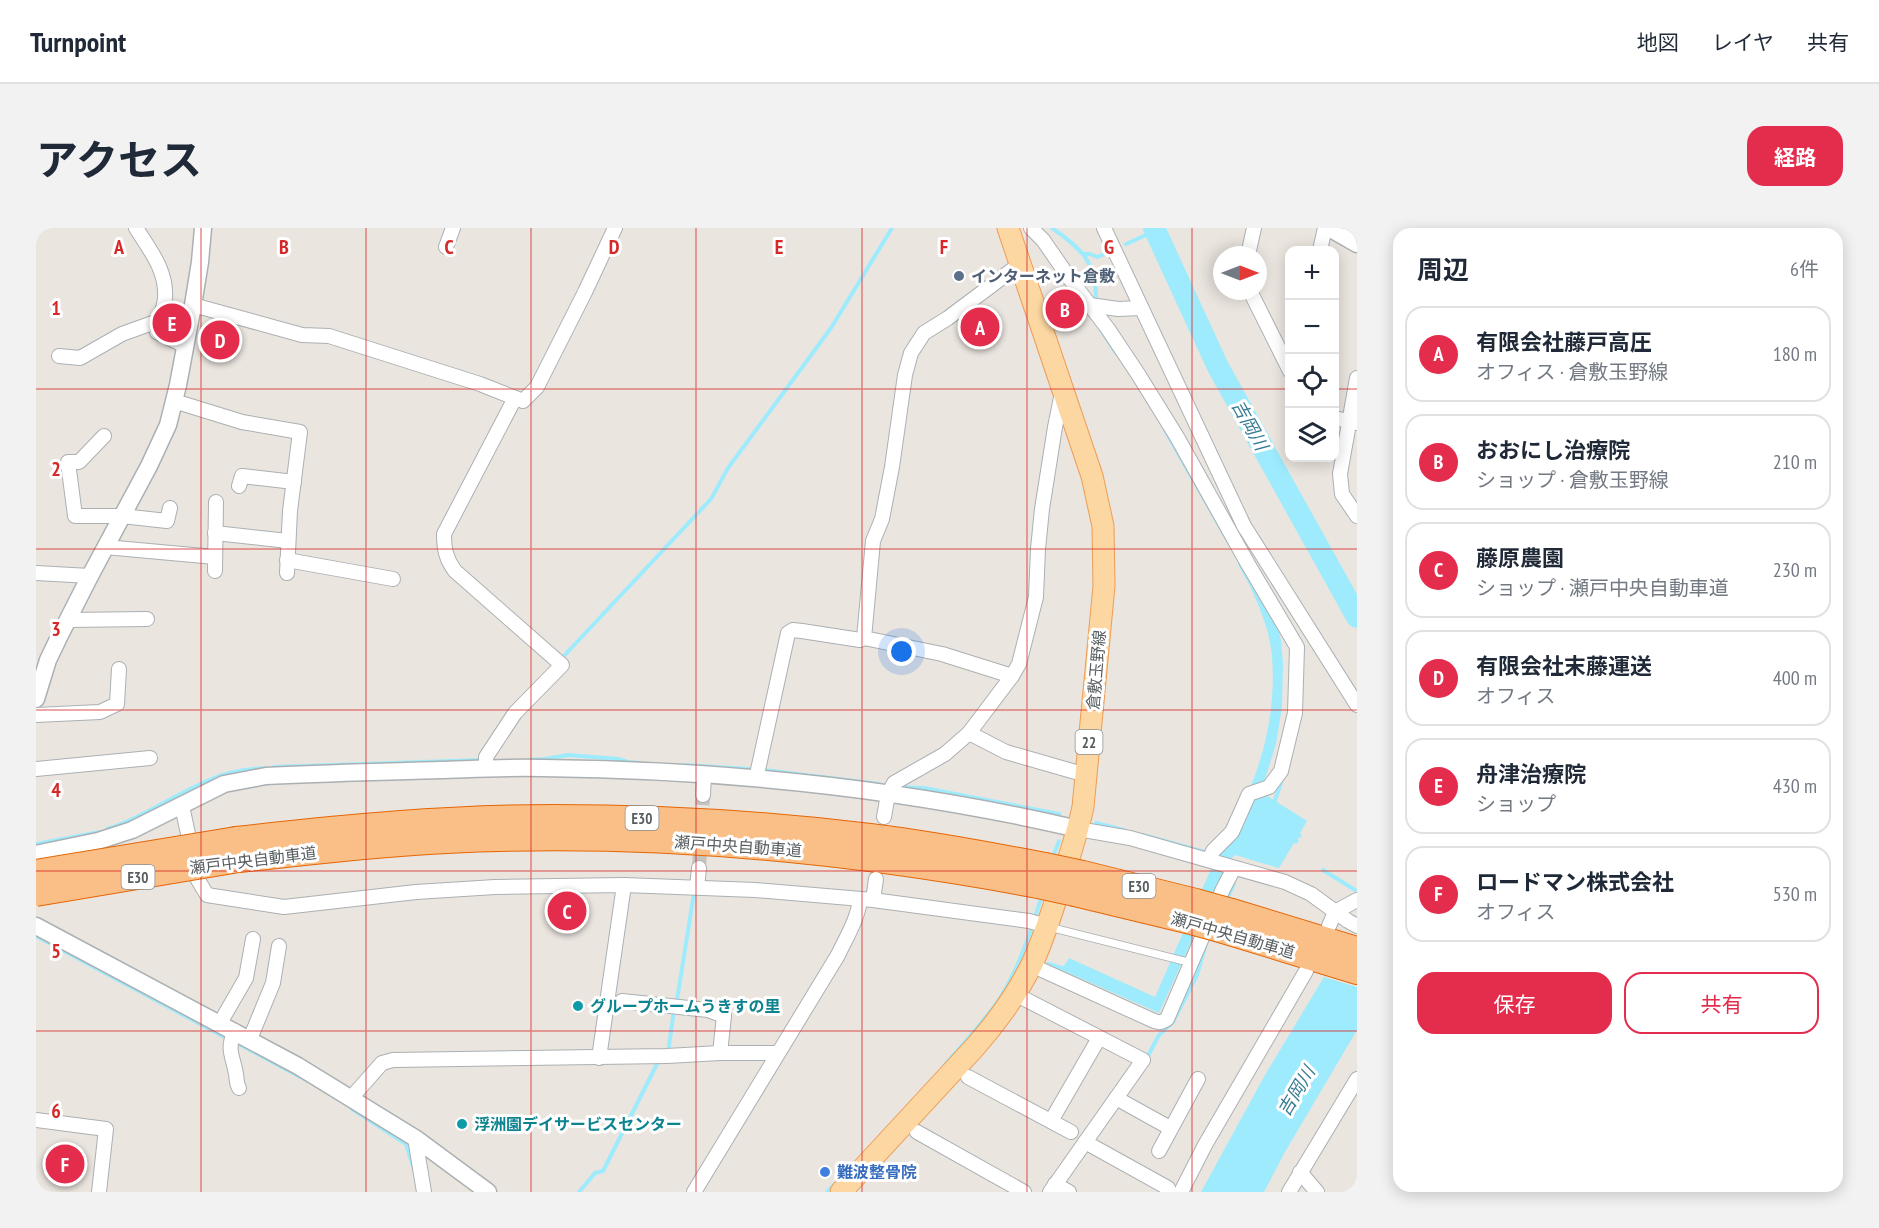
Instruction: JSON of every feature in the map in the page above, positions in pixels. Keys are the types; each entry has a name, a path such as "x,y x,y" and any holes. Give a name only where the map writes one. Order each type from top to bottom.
{"highway":[{"name":"瀬戸中央自動車道","path":"36,872 238,849 357,848 447,841 551,838 731,844 858,856 930,866 1042,875 1191,911 1321,949 1357,972"},
{"name":"瀬戸中央自動車道","path":"36,894 238,849"},
{"name":"瀬戸中央自動車道","path":"1321,949 1357,949"}],"main road":[{"name":"倉敷玉野線","path":"841,1192 975,1047 1015,994 1031,965 1039,924 1078,829 1086,776 1104,586 1103,526 1092,476 1008,228"}],"street":[{"path":"136,228 159,263 165,299 158,321 158,332 185,346"},
{"path":"36,699 48,660 168,425 193,305 203,228"},
{"path":"446,247 453,228"},
{"path":"193,305 302,335 329,336 480,384 523,401 537,387 615,228"},
{"path":"1031,228 1043,240 1070,279 1096,309 1138,374 1177,437 1297,647 1296,713 1281,771 1269,787 1249,794 1218,860 1209,921 1188,962 1167,1019 1157,1023 1031,965"},
{"path":"1104,228 1244,526 1357,705"},
{"path":"1250,246 1254,228"},
{"path":"1321,246 1327,228 1357,244"},
{"path":"864,639 873,541 882,519 905,375 912,353 924,333 948,318 1020,264"},
{"path":"1254,300 1285,361"},
{"path":"1096,309 1141,308"},
{"path":"58,356 80,358 122,334 158,321"},
{"path":"1357,378 1353,422 1340,474 1342,494 1357,516"},
{"path":"884,817 888,794 894,783 945,754 969,733 1012,676 1019,663 1036,597 1042,509 1062,392"},
{"path":"486,763 515,713 562,665 455,571 448,562 444,549 444,534 515,398"},
{"path":"174,401 242,422 300,432 287,567 393,579"},
{"path":"104,436 79,462 68,462 75,516 122,516 167,521 170,508"},
{"path":"239,486 242,476 294,482"},
{"path":"105,547 215,564 216,502"},
{"path":"215,533 288,541"},
{"path":"36,573 90,576"},
{"path":"68,620 147,619"},
{"path":"756,778 788,633 793,630 864,639 942,654 1012,676"},
{"path":"36,715 100,712 117,704 119,669"},
{"path":"969,733 1006,752 1086,776"},
{"path":"36,769 150,758"},
{"path":"36,854 98,842 132,830 224,784 266,776 486,763 704,774 888,794 993,810 1130,838 1218,860 1301,888 1352,923"},
{"path":"703,795 704,774"},
{"path":"182,806 198,880 207,895 284,907 416,891 624,885 755,890 867,899 1039,924"},
{"path":"697,887 699,868"},
{"path":"694,1192 838,956 859,907 867,899 876,879"},
{"path":"599,1058 624,885"},
{"path":"1085,1142 1175,1190 1211,1135 1321,949 1335,912 1357,900"},
{"path":"36,926 229,1033 250,1039 351,1098 415,1138 488,1192"},
{"path":"239,1088 236,1085 237,1077 230,1053 229,1033 246,978 253,939"},
{"path":"250,1039 273,983 279,946"},
{"path":"1015,994 1143,1060 1052,1188 1069,1192"},
{"path":"622,1001 708,1010 724,1016 720,1053"},
{"path":"1051,1121 1099,1038"},
{"path":"351,1098 382,1063 393,1060 777,1053"},
{"path":"968,1077 1071,1132"},
{"path":"1159,1151 1198,1079"},
{"path":"1289,1192 1357,1079"},
{"path":"1116,1098 1170,1128"},
{"path":"36,1120 106,1129 99,1192"},
{"path":"917,1132 1024,1192"},
{"path":"415,1138 424,1192"},
{"path":"1300,1172 1317,1192"}],"lane":[{"path":"1039,924 1188,962"}],"water":[{"path":"1255,585 1277,625 1283,663 1282,707 1276,744 1263,785 1269,797 1307,821 1300,833 1302,835 1297,838 1299,840 1297,844 1294,843 1279,868 1235,855 1232,858 1159,1013 1064,971 1064,966 1069,958 1155,997 1211,869 1220,855 1219,850 1243,804 1262,754 1270,719 1273,665 1268,632 1250,586"},
{"path":"1324,977 1357,987 1357,1030 1264,1192 1201,1192 1265,1075"}],"waterway":[{"path":"562,658 711,499 728,468 831,328 892,228"},
{"path":"1052,228 1072,243 1086,258 1094,277 1096,302"},
{"name":"吉岡川","path":"1154,228 1218,367 1357,617"},
{"path":"1126,244 1155,231"},
{"path":"1084,254 1097,257 1105,254"},
{"path":"1097,324 1116,353"},
{"path":"1165,430 1228,541"},
{"path":"1240,564 1254,589"},
{"path":"529,760 568,755 640,763"},
{"path":"274,767 482,760"},
{"path":"684,765 749,769"},
{"path":"107,829 218,776 267,768"},
{"path":"764,770 879,784"},
{"path":"1274,803 1283,777"},
{"path":"899,787 924,788 1059,814"},
{"path":"1096,823 1124,830"},
{"path":"36,844 100,832"},
{"path":"1143,835 1208,853"},
{"path":"1052,859 1059,841"},
{"path":"1323,870 1355,890"},
{"path":"1227,899 1234,884"},
{"path":"677,1000 694,893"},
{"path":"944,1066 987,1016 1007,986 1024,948 1042,895"},
{"path":"36,936 228,1039"},
{"path":"1149,1054 1159,1035 1173,1022 1197,975 1205,947"},
{"path":"1048,964 1065,969 1066,966"},
{"path":"668,1052 674,1011"},
{"path":"235,1042 308,1081"},
{"path":"579,1192 595,1173 603,1171 657,1064"},
{"path":"352,1109 406,1144 414,1170"},
{"path":"827,1192 835,1184"}],"tunnel":[{"path":"699,868 703,795"}],"place":[{"name":"インターネット倉敷","path":"959,276"},
{"name":"おおにし治療院","path":"1065,309"},
{"name":"舟津治療院","path":"172,323"},
{"name":"有限会社藤戸高圧","path":"980,327"},
{"name":"有限会社末藤運送","path":"220,340"},
{"name":"藤原農園","path":"567,911"},
{"name":"グループホームうきすの里","path":"578,1006"},
{"name":"浮洲園デイサービスセンター","path":"462,1124"},
{"name":"ロードマン株式会社","path":"65,1164"},
{"name":"難波整骨院","path":"825,1172"}]}
